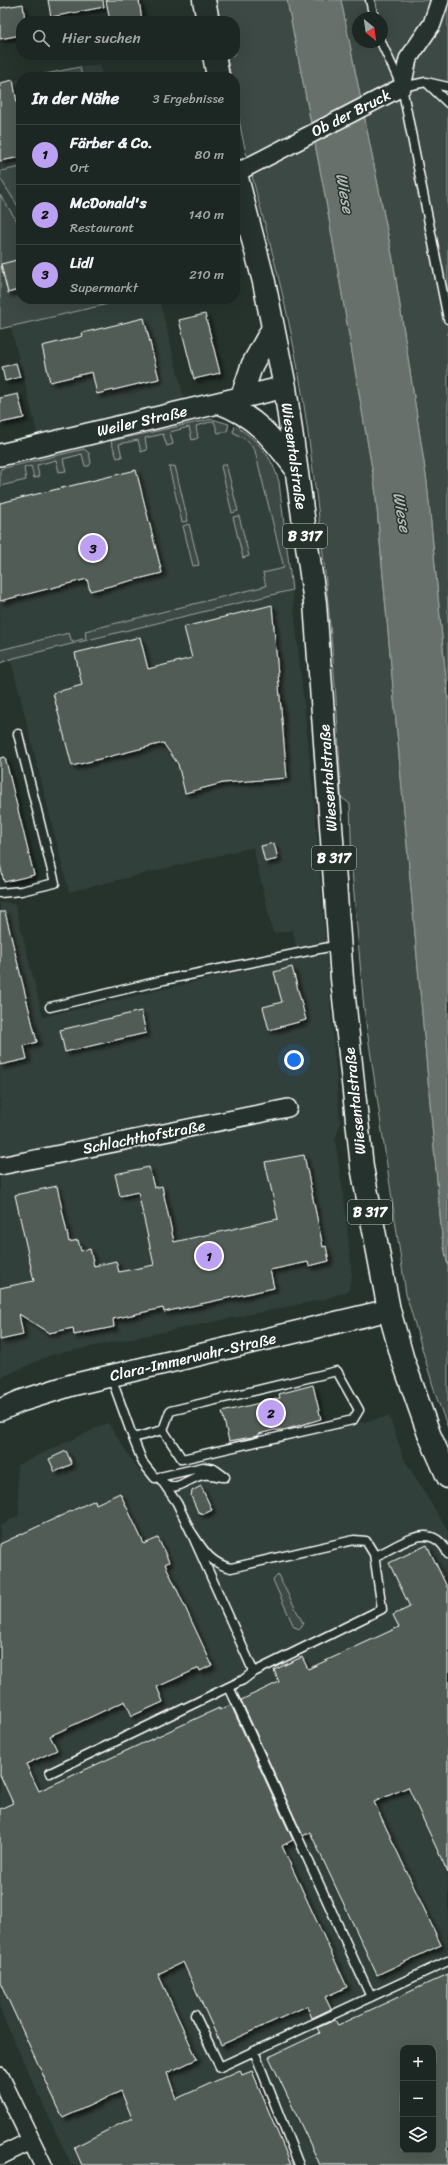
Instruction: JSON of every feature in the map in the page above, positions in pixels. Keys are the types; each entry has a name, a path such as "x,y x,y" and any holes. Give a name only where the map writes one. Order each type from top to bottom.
{"main road":[{"path":"204,0 207,16"},
{"path":"215,60 217,72"},
{"name":"Wiesentalstraße","path":"240,190 264,282 285,387 315,603 340,944 362,1167 389,1310 403,1360 429,1434 448,1477"}],"street":[{"name":"Ob der Bruck","path":"240,169 397,90 408,59 432,24 440,0"},
{"path":"241,398 252,365 273,327"},
{"name":"Weiler Straße","path":"0,455 285,387"},
{"path":"219,403 233,408 261,426 296,469"},
{"name":"Schlachthofstraße","path":"0,1166 288,1108"},
{"name":"Clara-Immerwahr-Straße","path":"0,1410 21,1401 111,1376 389,1310"},
{"path":"0,2076 43,2165"},
{"path":"0,2156 31,2141"}],"lane":[{"path":"370,0 373,12"},
{"path":"383,48 397,90 448,320"},
{"path":"397,90 426,82 448,87"},
{"path":"426,82 448,103"},
{"path":"0,894 21,892 55,883 18,734"},
{"path":"50,1007 171,979 340,944"},
{"path":"338,1371 358,1410 353,1420 182,1459 162,1430 170,1412 338,1371"},
{"path":"111,1376 143,1463 174,1498 252,1668 252,1673"},
{"path":"133,1438 162,1430"},
{"path":"203,1467 214,1469 225,1477 204,1474 176,1487 169,1487 159,1480 203,1467"},
{"path":"50,1773 229,1687 252,1673 382,1609 374,1554 366,1541 354,1540 231,1568 219,1566 209,1557 190,1530"},
{"path":"374,1554 378,1555 412,1539 427,1535 432,1536 440,1542 448,1554"},
{"path":"229,1687 371,1997"},
{"path":"195,2015 220,2067 448,1961"},
{"path":"254,2051 299,2165"}],"shaded area":[{"path":"216,0 287,0 324,190 375,486 442,1237 448,1266 448,1428 436,1396 406,1294 364,1009 352,870 350,804 341,797 338,725 329,617 318,509 302,391 283,295 250,169 240,124 240,72 230,72 227,60 240,60 240,16 219,16"},
{"path":"341,0 448,0 448,700 427,482 393,260"},
{"path":"100,64 101,72 57,72"},
{"path":"80,67 81,72 55,72"},
{"path":"16,80 16,304 160,304 191,425 216,421 243,435 275,476 292,590 314,800 340,1124 335,1140 344,1198 352,1276 348,1291 325,1299 51,1355 0,1378 0,903 5,902 15,905 43,1017 298,958 293,930 273,933 253,847 69,892 11,660 0,663 0,470 44,460 11,327 0,329 0,83"},
{"path":"16,168 16,203 0,178 1,171"},
{"path":"0,195 16,219 16,260 1,265 8,293 16,291 16,304 108,304 0,329"},
{"path":"212,419 229,424 227,431 218,433 214,421 196,426 198,438 192,440 189,427 170,432 173,444 167,446 163,434 145,438 147,450 141,452 138,440 119,444 122,457 117,458 111,441"},
{"path":"235,426 257,443 268,457 276,473 279,482 292,590 14,658 0,663 0,650 69,633 72,642 86,638 85,631 266,586 263,573 284,568 255,451 248,441 233,432"},
{"path":"84,449 89,453 91,463 89,466 85,466 82,454 63,459 66,471 59,472 56,460 37,465 39,477 34,478 31,466 24,468 26,480 0,486 0,469"},
{"path":"226,464 238,511 232,513 221,466"},
{"path":"175,466 188,521 182,522 169,467"},
{"path":"239,516 249,556 243,558 233,517"},
{"path":"189,524 199,565 193,566 183,526"},
{"path":"389,1416 404,1459 448,1531 448,2165 71,2165 0,2010 0,1526 19,1515 17,1465 108,1423 139,1471 161,1471"},
{"path":"278,1575 303,1623 300,1629 294,1627 273,1580"}],"water":[{"name":"Wiese","path":"287,0 341,0 393,260 427,482 448,700 448,1266 442,1237 375,486 324,190"}],"building":[{"path":"48,0 103,0 104,7 51,16"},
{"path":"106,0 139,0 141,16 109,16"},
{"path":"23,4 24,16 16,16 16,36 0,39 0,8"},
{"path":"13,80 16,97 16,158 0,161 0,83"},
{"path":"16,260 16,291 8,293 1,264"},
{"path":"205,314 220,373 194,379 179,320"},
{"path":"144,318 159,379 97,394 92,372 50,382 42,346 83,336 82,333"},
{"path":"16,363 20,377 5,381 2,367"},
{"path":"18,394 24,418 0,423 0,398"},
{"path":"136,470 162,573 90,591 87,579 0,601 0,503"},
{"path":"272,605 287,778 223,783 185,793 178,764 163,743 72,766 53,693 82,685 75,653 140,637 148,669 192,658 184,627"},
{"path":"5,757 34,875 4,882 0,864 0,758"},
{"path":"274,843 278,859 265,862 261,846"},
{"path":"0,912 5,912 37,1042 24,1046 27,1059 0,1065"},
{"path":"292,967 306,1020 269,1030 263,1007 282,1002 274,972"},
{"path":"141,1011 146,1033 65,1052 60,1030"},
{"path":"304,1155 323,1247 326,1246 329,1261 309,1266 308,1262 270,1270 274,1288 164,1312 163,1308 113,1319 114,1327 74,1335 73,1328 49,1333 19,1314 23,1335 0,1340 0,1288 34,1281 15,1195 57,1186 69,1242 78,1240 81,1251 90,1249 94,1266 116,1261 119,1272 154,1265 138,1192 120,1196 115,1174 149,1167 154,1188 162,1186 174,1242 278,1219 265,1162"},
{"path":"313,1385 321,1419 284,1430 274,1430 259,1434 258,1436 229,1441 222,1412 280,1398 279,1394"},
{"path":"66,1451 72,1464 55,1472 49,1459"},
{"path":"201,1486 212,1510 204,1514 198,1512 191,1496 192,1491"},
{"path":"120,1493 144,1544 158,1538 169,1562 165,1564 212,1665 200,1671 199,1668 157,1687 163,1702 132,1716 125,1701 50,1736 57,1750 26,1764 39,1791 219,1708 219,1710 231,1705 293,1840 282,1846 347,1987 325,1997 331,2009 312,2018 307,2006 221,2045 183,1962 158,1974 197,2059 167,2073 176,2099 240,2070 242,2075 252,2071 291,2165 82,2165 74,2147 132,2118 121,2091 63,2118 0,1982 0,1809 13,1803 0,1775 0,1544 95,1500 96,1504"},
{"path":"427,1545 448,1589 448,1873 408,1787 374,1802 441,1945 377,1975 310,1832 303,1836 241,1700 279,1682 274,1670 302,1657 308,1669 399,1627 393,1615 410,1607 389,1563"},
{"path":"448,1974 448,2165 320,2165 269,2057 320,2033 317,2028 335,2020 338,2025"}],"place":[{"name":"Lidl","path":"93,548"},
{"name":"Färber & Co.","path":"209,1256"},
{"name":"McDonald's","path":"271,1413"}]}
